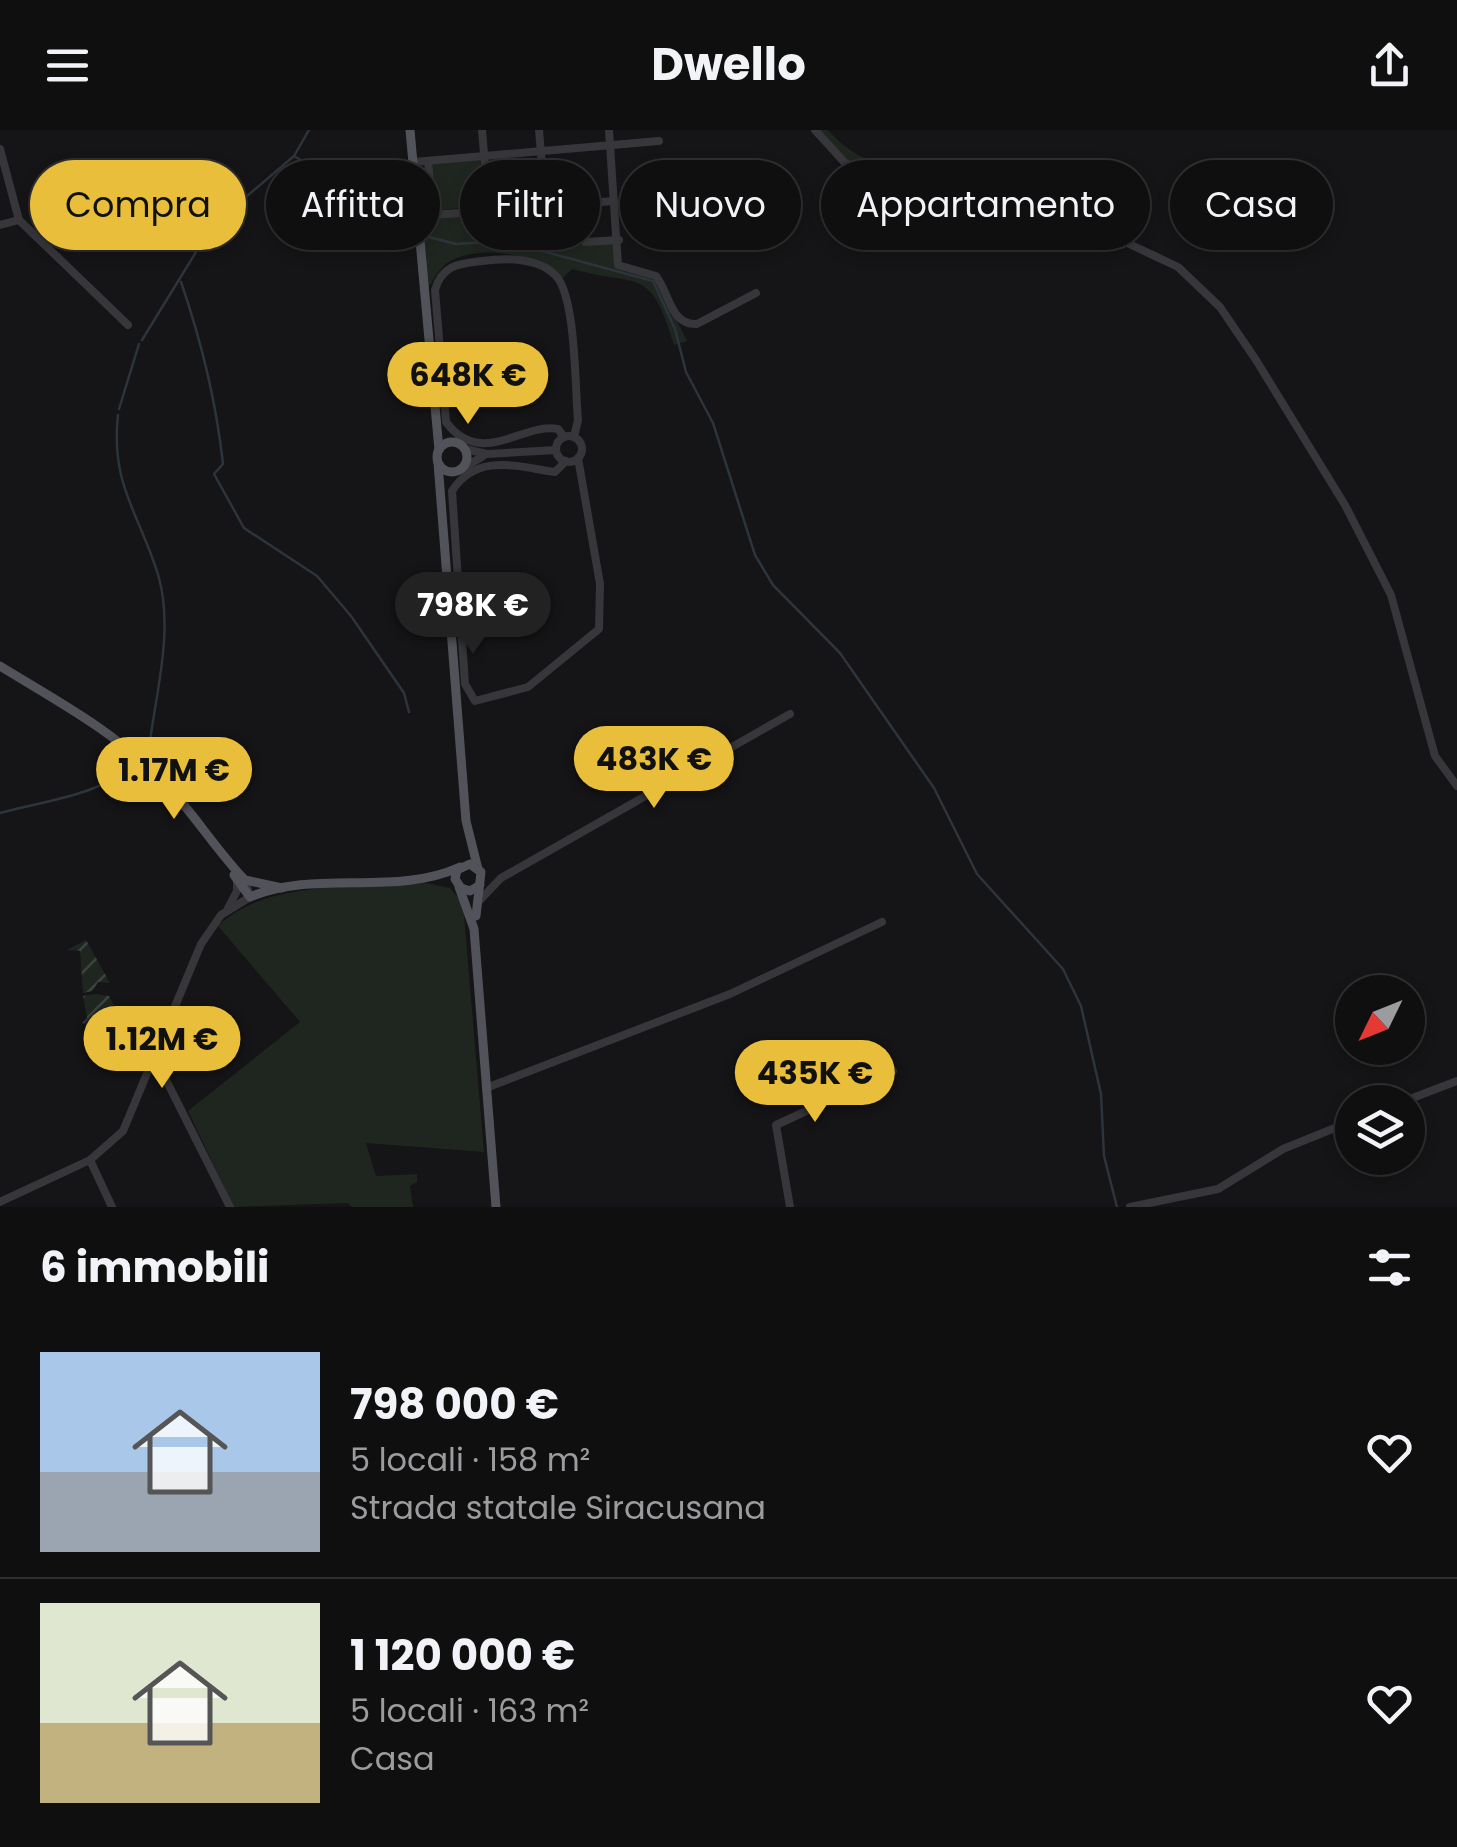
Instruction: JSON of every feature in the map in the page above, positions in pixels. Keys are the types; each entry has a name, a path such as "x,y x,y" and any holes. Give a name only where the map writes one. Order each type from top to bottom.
{"main road":[{"path":"412,130 414,160"},
{"path":"421,250 466,820 480,870 471,888 496,1207"},
{"path":"435,416 444,433 461,446 467,457 446,481 441,496"},
{"path":"439,450 445,444 461,446"},
{"path":"438,463 458,470"},
{"path":"0,666 84,715 138,758 187,807 250,896 282,888 427,879 471,888"},
{"path":"466,820 459,868 471,888 476,910 474,928"},
{"path":"427,879 470,864 480,870"},
{"path":"241,880 282,888"}],"street":[{"path":"482,130 484,160"},
{"path":"539,130 542,160"},
{"path":"609,130 619,240 616,261 656,276 674,313 688,324 697,324 756,293"},
{"path":"815,130 844,163 918,195 965,230 1060,229 1123,241 1163,256 1216,303 1345,505 1380,570 1391,595 1435,756 1457,786"},
{"path":"439,160 659,141"},
{"path":"0,149 18,220 128,325"},
{"path":"600,202 614,201"},
{"path":"0,225 18,220"},
{"path":"600,241 619,240"},
{"path":"564,437 558,429 547,428 512,441 491,443 457,434 446,422 434,290 441,274 452,265 511,258 538,265 558,278 566,300 578,420 574,437"},
{"path":"564,437 574,437"},
{"path":"556,450 564,437"},
{"path":"574,437 582,447 578,458 600,584 599,628 528,687 474,700 465,684 452,491 461,480 486,466 512,464 555,472 566,461 578,458"},
{"path":"461,446 487,454 556,450"},
{"path":"556,450 566,461"},
{"path":"458,470 487,454"},
{"path":"471,888 501,878 790,714"},
{"path":"480,870 492,880 501,878"},
{"path":"0,1202 90,1160 123,1130 201,944 226,910 241,880"},
{"path":"226,910 250,896"},
{"path":"486,1088 730,994 882,922"},
{"path":"155,1058 230,1207"},
{"path":"790,1207 776,1124 893,1071"},
{"path":"1425,1093 1457,1081"},
{"path":"1130,1207 1218,1189 1283,1149 1335,1128"},
{"path":"90,1160 112,1207"}],"shaded area":[{"path":"818,130 828,130 850,150 869,160 845,160"},
{"path":"460,162 460,208 440,210 440,163"},
{"path":"460,215 460,250 600,250 600,244 617,243 614,263 658,282 687,341 674,345 658,302 640,284 572,269 563,278 538,263 507,254 491,252 461,257 444,266 428,287 425,250 440,250 440,216"},
{"path":"426,883 450,888 463,903 484,1152 366,1143 376,1176 417,1174 417,1182 410,1186 413,1207 352,1207 348,1203 234,1207 188,1111 300,1022 218,926 261,900 288,893"},
{"path":"86,940 110,983 98,982 93,991 83,993 80,951 67,950"},
{"path":"83,996 109,996 120,1017 106,1034 82,1023 87,1018"}],"waterway":[{"path":"142,340 212,226 294,156 309,130"},
{"path":"294,156 301,160"},
{"path":"440,240 456,244 505,241 653,281 675,329 686,372 713,423 755,555 773,585 840,653 934,788 977,874 1063,969 1081,1006 1101,1094 1104,1156 1117,1207"},
{"path":"181,282 202,350 216,417 223,464 214,474 244,528 317,576 351,616 404,693 409,712"},
{"path":"119,409 139,344"},
{"path":"118,415 118,462 163,598 162,660 150,741 140,753"},
{"path":"0,813 91,789 123,772 135,760"}]}
